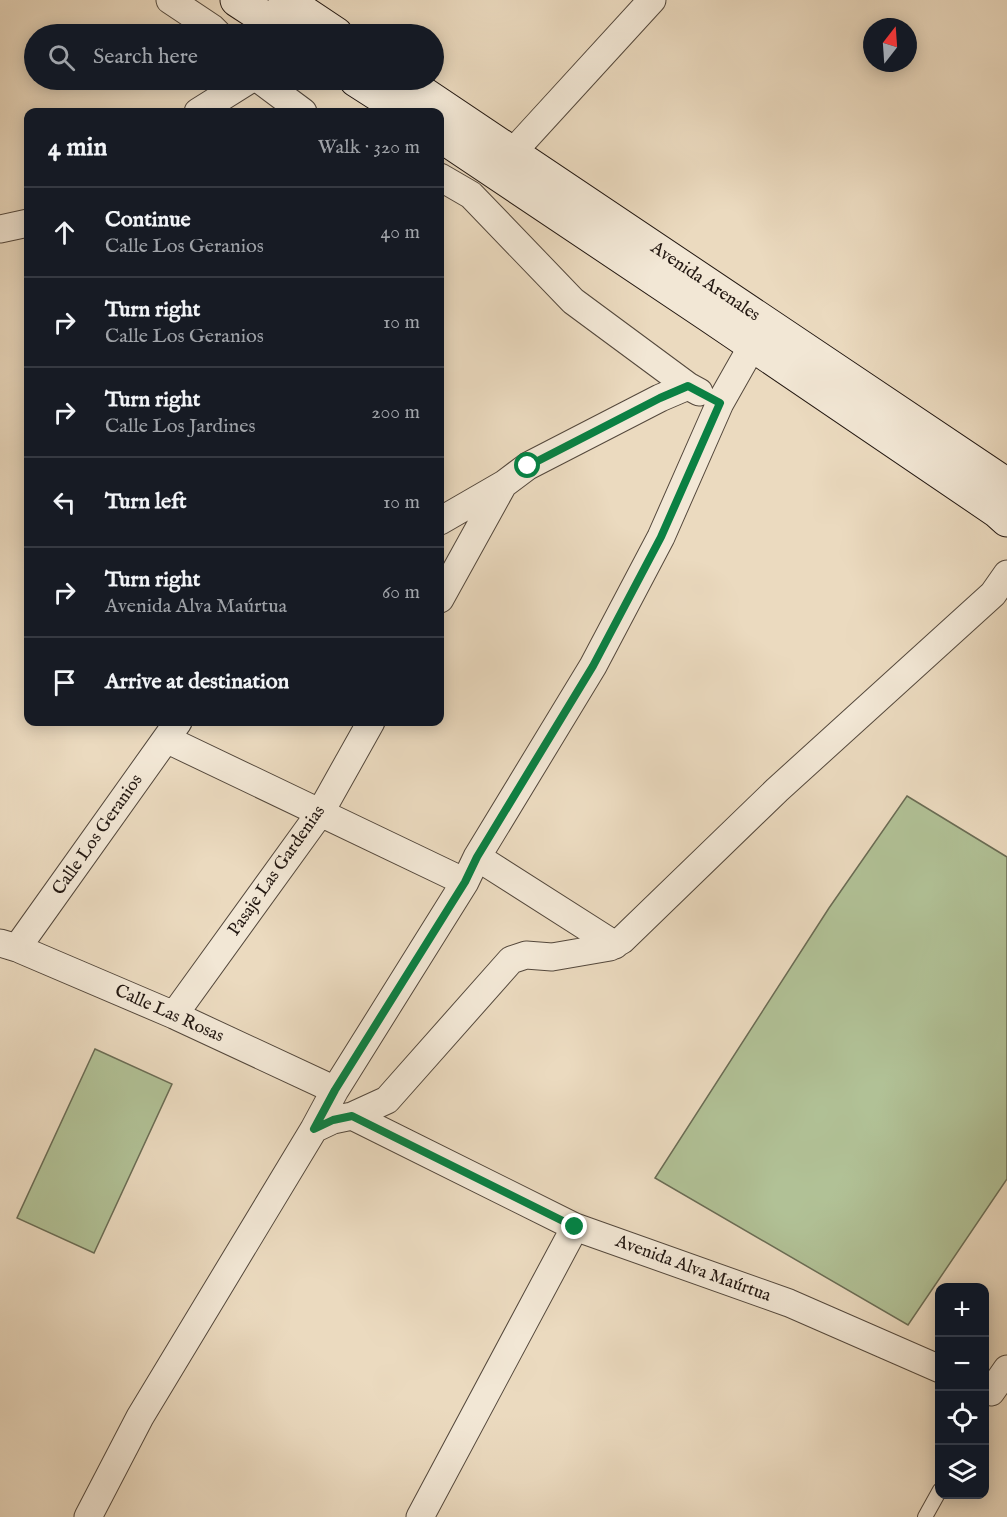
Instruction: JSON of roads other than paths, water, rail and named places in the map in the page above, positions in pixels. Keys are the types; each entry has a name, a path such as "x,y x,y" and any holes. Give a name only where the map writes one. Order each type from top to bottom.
{"main road":[{"path":"237,0 274,24"},
{"path":"285,0 321,24"},
{"path":"372,90 400,108"},
{"name":"Avenida Arenales","path":"415,90 437,108"},
{"name":"Avenida Arenales","path":"444,114 502,162 759,334 1007,484"},
{"path":"444,137 502,162"},
{"path":"759,334 1007,520"}],"street":[{"path":"170,0 206,24"},
{"path":"502,162 652,0"},
{"path":"204,108 233,90"},
{"path":"274,90 298,108"},
{"path":"444,179 471,195 573,301 688,386 720,403"},
{"path":"0,229 24,224"},
{"path":"88,1517 140,1417 314,1129 335,1090 465,882 477,857 593,666 661,537 720,403 759,334"},
{"path":"444,519 504,484 528,466 688,386"},
{"path":"444,592 504,484"},
{"path":"314,1129 333,1120 352,1116 387,1100 510,960 526,955 552,957 610,947 622,940 777,790 1002,592"},
{"name":"Pasaje Las Gardenias","path":"174,1015 320,813 369,726"},
{"path":"172,730 320,813 465,882"},
{"name":"Calle Los Geranios","path":"9,945 172,730"},
{"path":"477,857 615,945"},
{"name":"Calle Las Rosas","path":"9,945 174,1015 335,1090"},
{"name":"Avenida Alva Maúrtua","path":"352,1116 575,1227 789,1303 935,1367"},
{"path":"420,1517 575,1227"},
{"path":"992,1396 1007,1369"}],"lane":[{"path":"925,1517 935,1498"}]}
